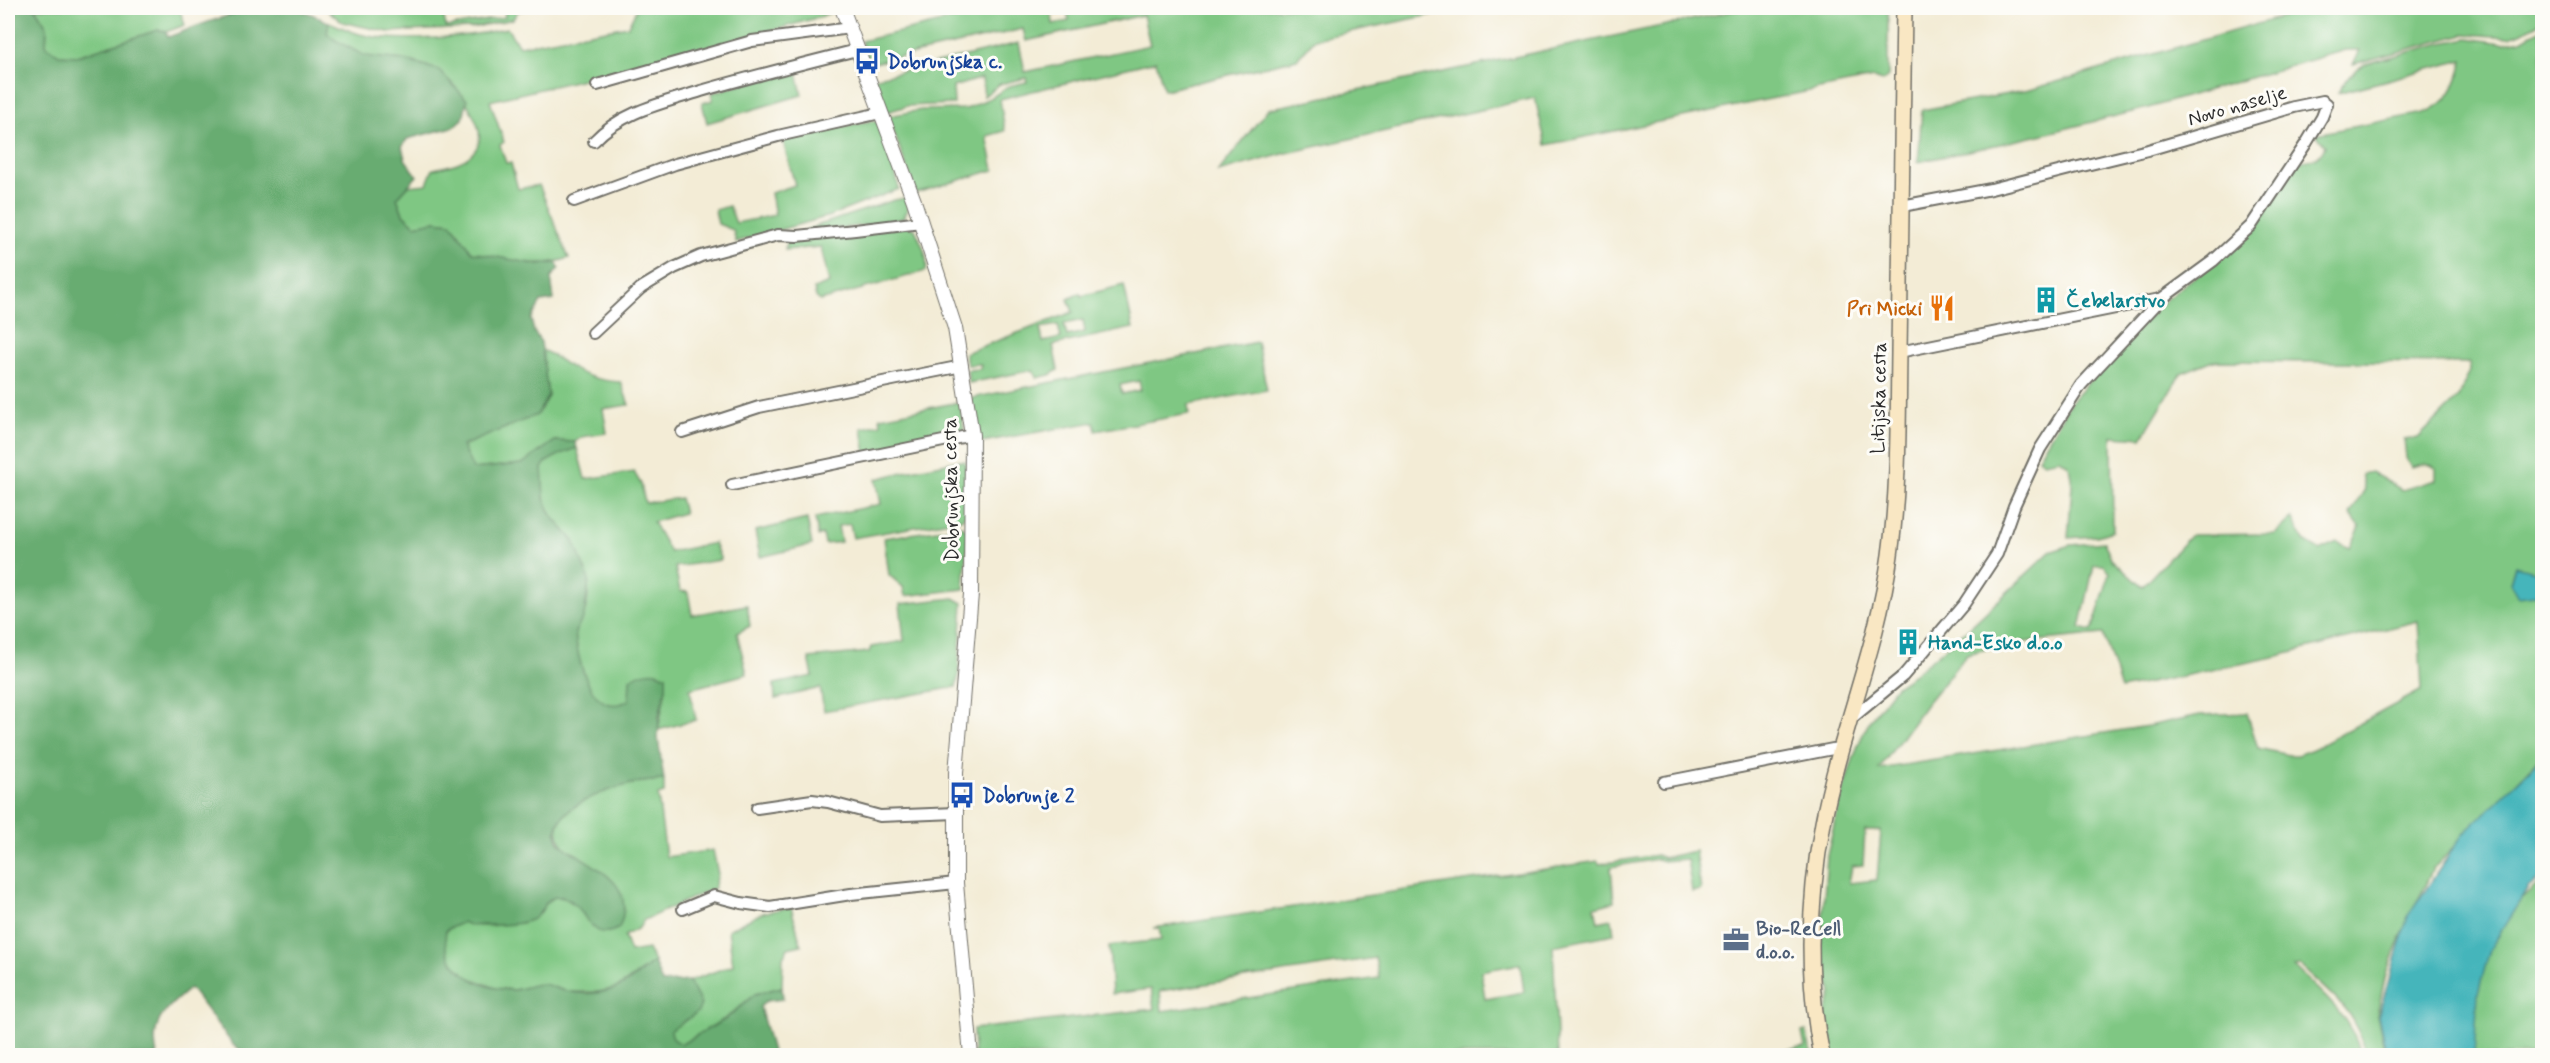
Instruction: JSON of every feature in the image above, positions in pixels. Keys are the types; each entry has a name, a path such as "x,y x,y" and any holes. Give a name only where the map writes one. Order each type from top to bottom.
{"main road":[{"name":"Litijska cesta","path":"1822,1056 1812,991 1809,943 1812,899 1823,822 1881,610 1890,558 1898,449 1904,8"}],"street":[{"name":"Dobrunjska cesta","path":"842,8 921,222 955,328 972,435 971,594 957,761 956,883 970,1056"},
{"path":"597,84 752,41 850,28"},
{"path":"594,141 604,130 622,118 659,104 748,77 857,50"},
{"name":"Novo naselje","path":"1852,718 1904,676 1964,604 1996,554 2014,506 2049,433 2081,385 2161,299 2214,261 2251,226 2307,142 2327,106 2325,102 2294,107 2148,150 2020,182 1902,206"},
{"path":"574,201 675,164 880,113"},
{"path":"593,333 641,288 674,268 701,256 778,235 844,232 921,222"},
{"name":"Novo naselje","path":"1899,352 2161,299"},
{"path":"682,432 759,407 962,366"},
{"path":"732,485 972,435"},
{"path":"1664,782 1843,747"},
{"path":"757,808 812,800 880,816 957,813"},
{"path":"683,909 714,896 770,907 851,894 956,883"}],"green space":[{"path":"8,8 35,8 47,27 46,46 59,55 77,56 158,30 166,32 168,37 216,19 249,11 265,8 299,10 329,22 327,33 335,40 365,56 404,60 439,70 467,100 463,119 453,127 407,139 402,147 405,159 417,176 397,198 403,214 415,225 435,221 451,223 472,252 534,264 557,263 559,268 551,278 554,300 541,302 531,319 534,332 541,342 548,396 537,415 462,446 473,469 522,464 555,441 575,442 577,448 546,462 542,468 544,498 552,516 574,541 589,580 584,616 575,632 583,671 588,684 605,702 616,704 629,700 630,679 643,673 657,672 666,676 666,688 659,716 658,738 664,780 636,783 598,794 571,809 562,818 557,829 558,840 561,844 607,875 621,892 624,902 619,928 600,932 571,901 556,897 551,898 531,920 471,926 463,922 446,930 449,955 464,974 499,989 512,990 543,984 584,993 604,992 621,986 654,962 662,983 689,981 701,1004 698,1012 671,1030 674,1039 682,1044 726,1019 755,994 782,987 783,999 766,1001 760,1007 773,1055 250,1055 234,1046 190,988 167,1009 158,1024 155,1033 157,1055 8,1055"},
{"path":"35,8 179,8 185,25 166,32 158,30 77,56 59,55 46,46 47,27"},
{"path":"325,8 442,8 446,27 505,17 504,8 531,8 518,11 513,19 471,28 388,32 342,22"},
{"path":"637,8 836,8 837,10 820,17 693,53 490,101 504,142 500,145 506,163 511,163 518,189 539,185 569,258 533,263 472,252 451,223 435,221 415,225 403,214 397,198 408,186 427,184 433,169 458,163 469,157 479,144 480,136 477,125 462,95 437,71 416,62 366,57 356,53 327,33 329,22 360,34 396,39 456,36 507,28 519,46 628,26"},
{"path":"1001,8 1460,8 1315,39 1297,59 1164,90 1156,61 1000,99 1005,131 987,136 994,170 916,193 888,116 921,110 966,109 1009,86 1027,82 1026,78 1000,84 984,96 982,78 953,87 954,104 907,106 887,112 874,78 1019,43 1025,72 1150,45 1143,15 1026,41 1023,29 869,64 861,41","holes":["1067,11 1069,21 1053,24 1052,14"]},
{"path":"1747,8 1888,8 1888,77 1883,81 1873,78 1546,145 1535,98 1287,153 1218,172 1268,109"},
{"path":"2313,8 2542,8 2542,21 2522,33 2509,37 2464,34 2353,64 2360,50 2345,50 2148,108 1918,162 1922,110 2029,90"},
{"path":"2542,28 2542,756 2433,869 2386,973 2377,1015 2386,1055 2367,1055 2362,1039 2349,1015 2333,996 2300,966 2294,967 2335,1006 2343,1017 2357,1041 2361,1055 1833,1055 1825,1015 1832,993 1820,953 1827,856 1840,799 1858,745 1870,720 1896,686 1913,675 1971,626 2050,552 2071,545 2104,542 2111,559 2142,587 2191,535 2275,534 2292,518 2304,541 2319,550 2337,542 2350,548 2360,527 2350,514 2365,489 2362,474 2371,472 2402,490 2436,480 2436,468 2433,466 2424,464 2411,467 2406,458 2404,440 2418,438 2458,398 2470,371 2469,363 2211,361 2181,373 2142,438 2112,436 2113,531 2097,536 2068,538 2072,485 2069,466 2060,459 2044,462 2038,458 2071,401 2165,300 2247,236 2294,162 2312,159 2319,155 2325,146 2316,134 2424,113 2433,109 2451,92 2463,60 2338,93 2353,73 2365,64 2442,43 2468,38 2503,43 2522,40","holes":["2094,565 2104,565 2110,573 2092,631 2080,628","2418,621 2422,690 2313,749 2297,755 2258,748 2247,713 2200,715 2148,726 1879,769 1926,704 1967,654 2006,644 2103,634 2121,689 2274,657","1865,831 1881,831 1877,880 1849,883 1852,866 1863,865"]},
{"path":"796,67 802,95 707,123 702,103 713,100 712,93"},
{"path":"871,121 878,122 891,153 899,189 830,216 736,242 733,230 718,224 715,210 729,206 736,223 775,215 771,193 795,185 782,138"},
{"path":"906,198 908,209 903,218 886,223 807,232 807,229"},
{"path":"907,226 915,229 920,239 925,255 926,271 820,301 814,289 829,283 821,247 785,250 786,242 798,239"},
{"path":"1124,285 1133,328 1053,345 1058,370 1050,375 1037,378 1033,370 969,383 967,370 980,369 981,364 967,365 965,353 1073,312 1068,299 1080,293 1081,296","holes":["1083,320 1085,332 1067,336 1064,324","1058,325 1061,338 1043,342 1040,328"]},
{"path":"1257,342 1267,390 1188,405 1189,414 1096,431 1094,422 976,443 971,398","holes":["1139,381 1141,390 1122,394 1120,385"]},
{"path":"542,350 586,375 621,382 629,405 603,409 607,433 582,437 575,442 555,441 522,464 472,469 462,445 537,415 548,396"},
{"path":"960,402 964,430 961,434 866,454 862,428 881,424 880,417"},
{"path":"577,448 585,479 634,472 641,484 645,503 680,498 684,513 653,522 670,552 714,543 721,560 675,567 680,591 688,592 692,615 747,605 750,626 737,633 747,674 690,689 696,720 658,730 666,676 636,697 618,705 607,704 598,699 586,679 581,666 575,632 585,611 588,593 586,578 581,563 553,518 542,484 542,467 545,463"},
{"path":"965,461 967,468 968,513 961,519 853,538 850,524 838,526 841,542 825,544 823,535 818,536 815,518 881,504 876,479"},
{"path":"807,519 812,545 760,557 755,531"},
{"path":"962,526 968,531 964,589 905,596 903,587 889,575 884,538"},
{"path":"954,598 963,603 956,687 824,711 820,688 775,699 774,684 813,676 809,658 869,652 871,647 904,641 900,604"},
{"path":"664,780 664,793 658,795 666,857 713,850 718,874 714,888 644,920 639,928 624,936 630,952 648,949 654,962 617,988 598,992 567,992 543,984 513,990 496,988 468,977 450,961 444,942 446,930 463,922 492,926 513,922 541,912 552,898 559,897 578,908 588,922 565,847 558,834 559,823 567,813 593,796 624,786"},
{"path":"1695,851 1701,890 1692,892 1687,859 1663,861 1657,859 1611,867 1614,902 1595,907 1598,922 1612,919 1614,934 1553,946 1558,1055 974,1056 973,1029 1154,1009 1151,989 1112,994 1109,946 1161,940 1159,928 1153,928 1598,861 1599,864 1657,855 1663,858","holes":["1375,958 1379,978 1162,1011 1160,991","1520,964 1524,992 1485,999 1481,971"]},
{"path":"2542,881 2542,1055 2468,1056 2468,1023 2493,939 2516,904"},
{"path":"791,907 801,945 788,948 783,957 782,987 755,994 726,1018 682,1044 676,1043 672,1038 671,1030 697,1012 701,1004 689,981 733,965 728,930 762,913"},
{"path":"1806,1031 1812,1055 1755,1055 1805,1047 1802,1032"}],"water":[{"path":"2515,566 2542,573 2542,600 2535,595 2518,597 2510,583"},
{"path":"2542,758 2542,877 2528,888 2490,949 2478,993 2474,1055 2387,1055 2378,1016 2408,916 2463,834"}],"place":[{"name":"Dobrunjska c.","path":"867,61"},
{"name":"Čebelarstvo","path":"2046,300"},
{"name":"Pri Micki","path":"1942,308"},
{"name":"Hand-Esko d.o.o","path":"1908,642"},
{"name":"Dobrunje 2","path":"962,795"},
{"name":"Bio-ReCell d.o.o.","path":"1736,940"}]}
